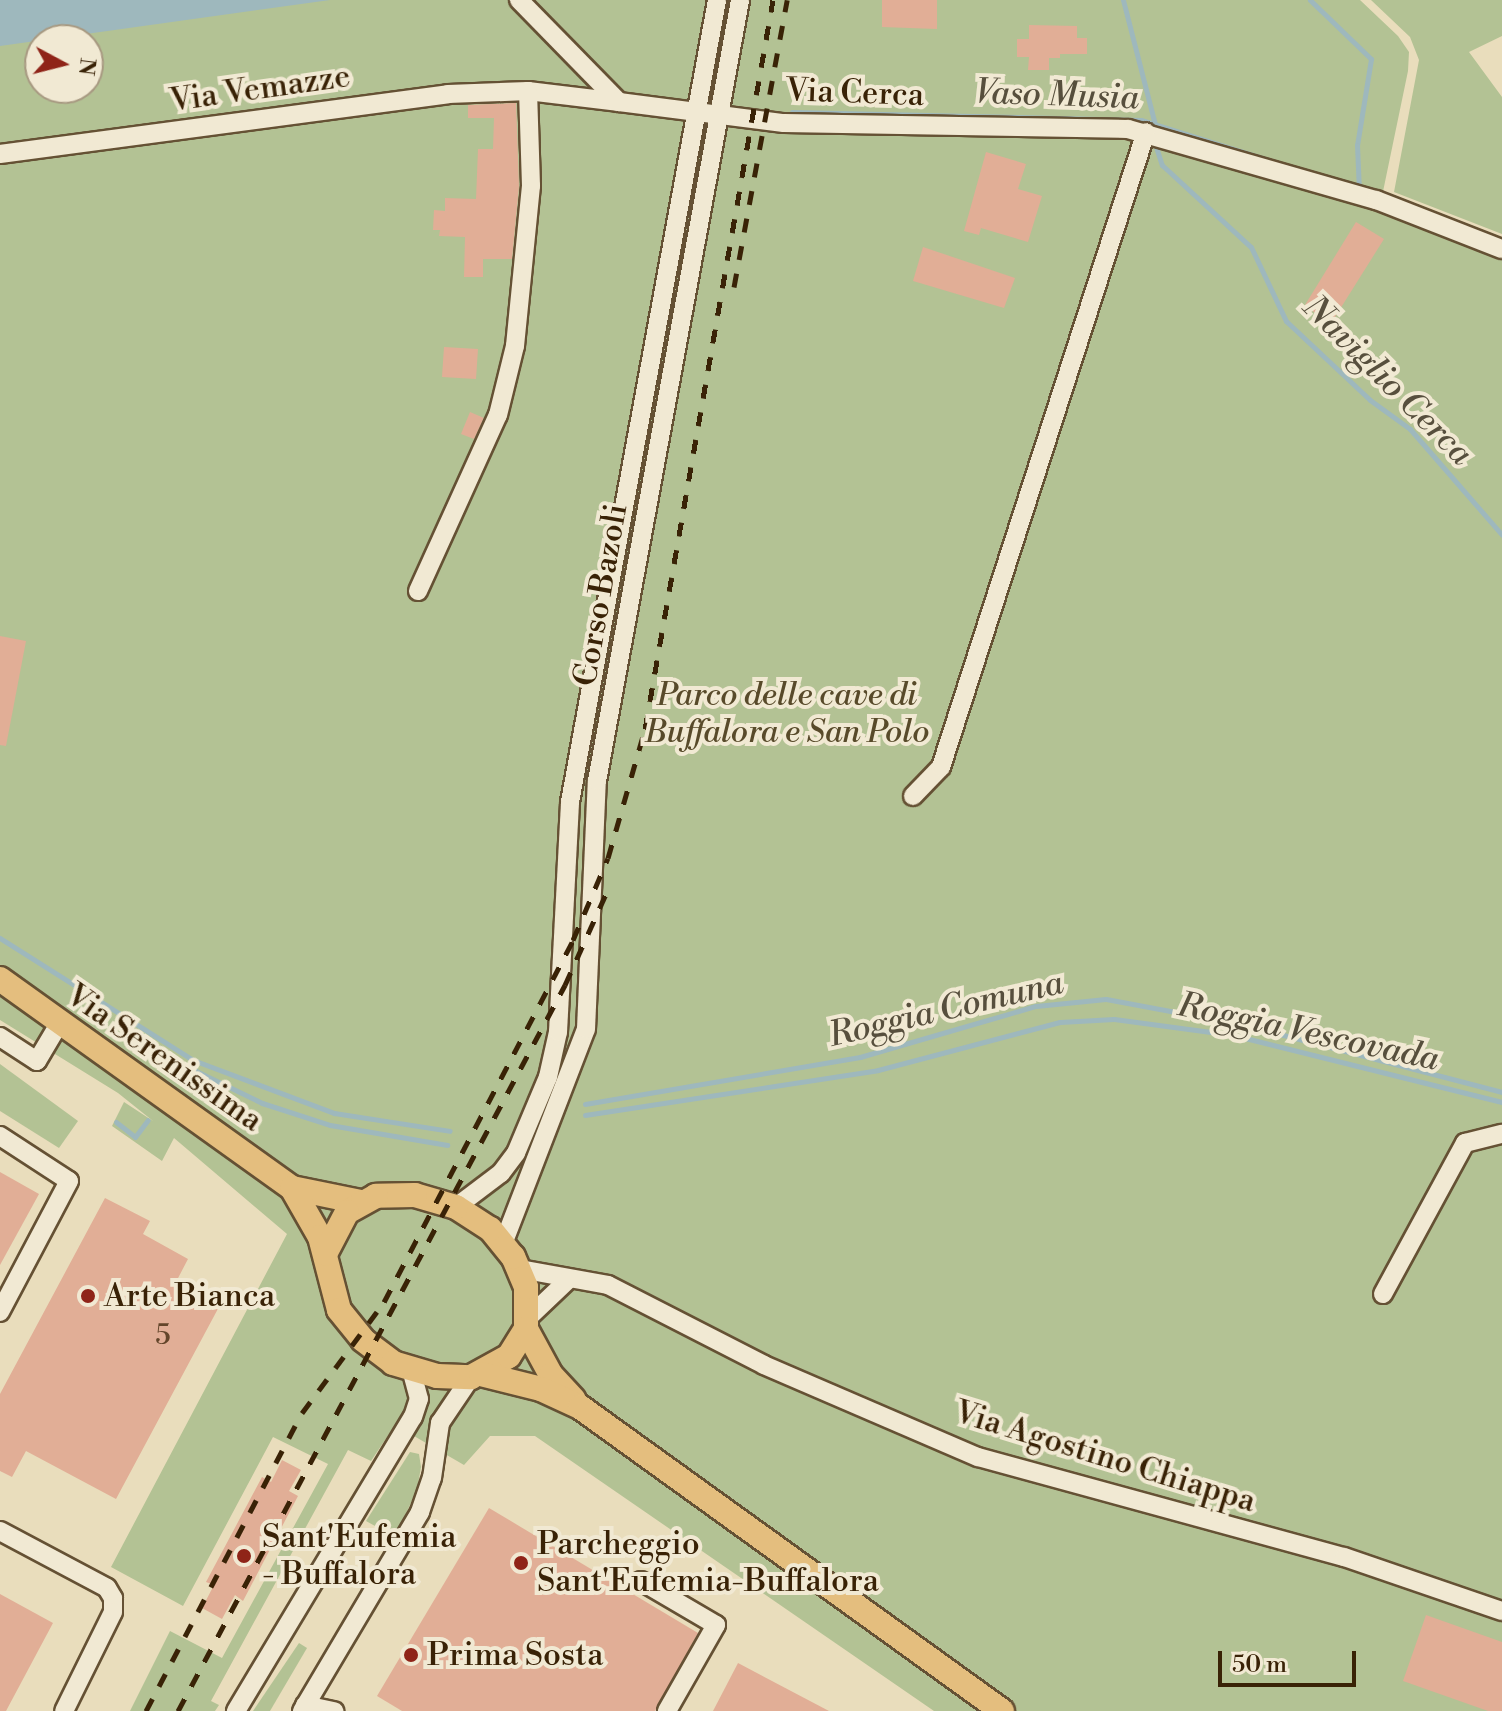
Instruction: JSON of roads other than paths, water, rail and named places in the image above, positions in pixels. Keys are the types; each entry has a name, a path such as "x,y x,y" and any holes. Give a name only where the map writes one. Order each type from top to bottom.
{"main road":[{"name":"Via Serenissima","path":"0,979 292,1188 360,1202 415,1195 456,1207 503,1244 520,1269 527,1323 551,1375 580,1407"},
{"name":"Via Serenissima","path":"292,1188 325,1254 331,1292 351,1326 378,1352 411,1370 476,1376 541,1389 580,1407 1002,1711"},
{"path":"325,1254 336,1224 360,1202"},
{"path":"476,1376 509,1356 527,1323"}],"street":[{"path":"519,0 619,102"},
{"name":"Corso Bazoli","path":"456,1207 501,1173 516,1153 548,1077 558,1032 570,802 717,0"},
{"name":"Corso Bazoli","path":"503,1244 519,1193 549,1134 586,1029 597,781 716,112 740,0"},
{"path":"418,591 498,415 515,346 531,186 528,91"},
{"name":"Via Vemazze","path":"0,154 448,94 528,91 619,102"},
{"name":"Via Cerca","path":"619,102 784,123 1146,132 1376,200 1502,249"},
{"path":"913,796 941,767 1146,132"},
{"path":"0,1037 37,1061 59,1024"},
{"path":"1383,1294 1465,1143 1502,1134"},
{"path":"0,1136 69,1181 0,1312"},
{"name":"Via Agostino Chiappa","path":"520,1269 608,1285 764,1365 978,1457 1344,1557 1502,1611"},
{"path":"527,1323 569,1279"},
{"path":"236,1711 413,1417 419,1399 411,1370"},
{"path":"334,1711 304,1708 420,1512 432,1478 440,1423 476,1376"},
{"path":"0,1531 107,1588 113,1612 64,1711"},
{"path":"641,1581 716,1625 667,1711"}],"water":[{"path":"0,0 330,0 104,32 104,24 24,24 24,43 0,46"}],"waterway":[{"name":"Naviglio Cerca","path":"1123,0 1155,125"},
{"name":"Vaso Musia","path":"1310,0 1371,59 1357,145 1359,190"},
{"name":"Vaso Musia","path":"792,112 1141,120 1281,164"},
{"name":"Naviglio Cerca","path":"1156,147 1162,165 1251,247 1286,321 1370,400 1410,429 1502,535"},
{"name":"Roggia Comuna","path":"0,938 193,1060 334,1113 450,1131"},
{"name":"Roggia Comuna","path":"585,1104 860,1057 1036,1006 1106,999 1245,1025 1502,1092"},
{"name":"Roggia Vescovada","path":"585,1115 878,1070 1060,1022 1114,1019 1233,1035 1502,1102"},
{"name":"Roggia Vescovada","path":"192,1069 262,1103 330,1125 447,1145"},
{"name":"Roggia Vescovada","path":"116,1122 135,1137 148,1120"}],"railway":[{"path":"146,1711 302,1413 384,1302 573,940 608,858 645,729 773,0"},
{"path":"734,287 787,0"},
{"path":"178,1711 565,985 610,885"}],"place":[{"name":"Arte Bianca","path":"88,1296"},
{"name":"Sant'Eufemia - Buffalora","path":"244,1556"},
{"name":"Parcheggio Sant'Eufemia-Buffalora","path":"521,1563"},
{"name":"Prima Sosta","path":"411,1655"}],"park label":[{"name":"Parco delle cave di Buffalora e San Polo","path":"787,714"}]}
